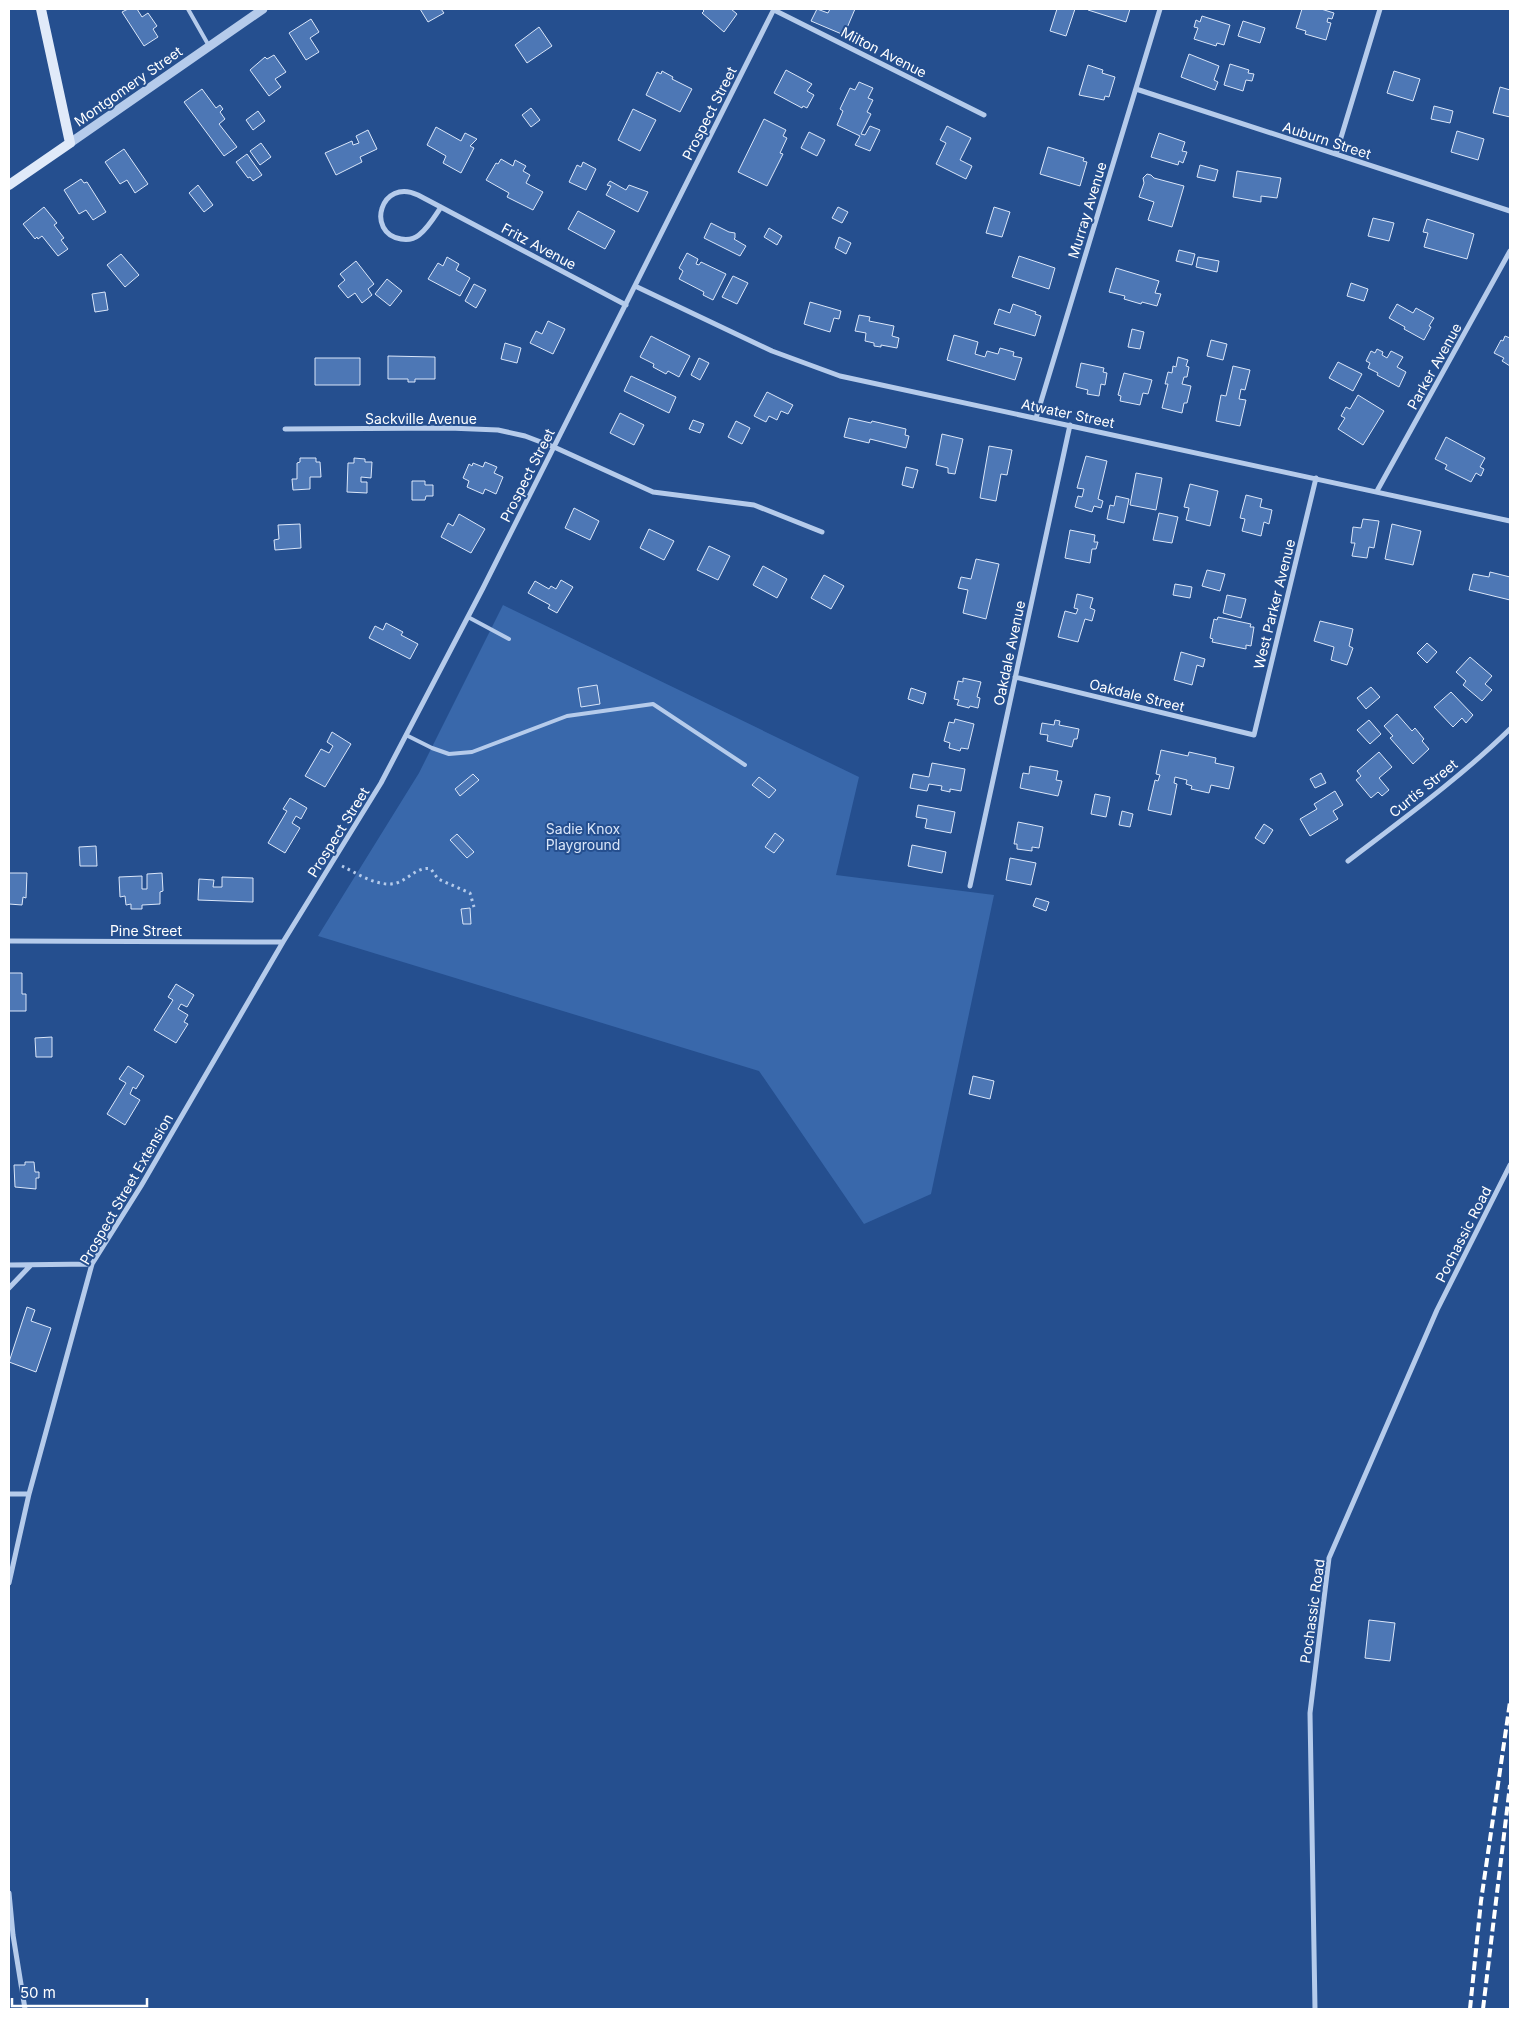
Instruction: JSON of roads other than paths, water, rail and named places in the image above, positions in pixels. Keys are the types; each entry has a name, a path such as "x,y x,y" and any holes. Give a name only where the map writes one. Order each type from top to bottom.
{"main road":[{"path":"41,9 70,142"},
{"name":"Montgomery Street","path":"9,185 70,142"}],"street":[{"name":"Montgomery Street","path":"70,142 263,9"},
{"name":"Milton Avenue","path":"774,9 984,115"},
{"name":"Prospect Street","path":"283,942 381,783 468,617 626,306 774,9"},
{"name":"Murray Avenue","path":"1036,418 1160,9"},
{"path":"1336,154 1380,9"},
{"name":"Auburn Street","path":"1136,89 1510,211"},
{"name":"Fritz Avenue","path":"441,207 423,232 409,239 394,237 386,230 381,220 381,210 385,200 401,191 412,192 441,207 626,306"},
{"name":"Parker Avenue","path":"1377,491 1510,251"},
{"name":"Atwater Street","path":"635,286 772,351 823,371 880,385 1510,521"},
{"name":"Oakdale Avenue","path":"970,886 1070,425"},
{"name":"Sackville Avenue","path":"285,429 449,428 498,430 525,436 554,447 653,492 754,505 822,532"},
{"name":"West Parker Avenue","path":"1254,735 1316,478"},
{"name":"Oakdale Street","path":"1015,677 1254,735"},
{"name":"Curtis Street","path":"1348,861 1427,800 1494,745 1510,729"},
{"name":"Pine Street","path":"9,941 283,942"},
{"name":"Prospect Street Extension","path":"9,1583 29,1494 92,1264 141,1186 283,942"},
{"name":"Pochassic Road","path":"1315,2009 1310,1714 1330,1558 1438,1310 1510,1165"},
{"path":"9,1288 31,1264"},
{"path":"9,1265 92,1264"},
{"path":"9,1494 29,1494"},
{"path":"9,1893 11,1935 25,2009"}],"lane":[{"path":"188,9 209,46"},
{"path":"468,617 509,639"},
{"path":"406,735 449,754 472,752 568,716 652,704 745,765"}],"railway":[{"path":"1470,2009 1481,1901 1510,1702"},
{"path":"1483,2009 1510,1785"}],"park label":[{"name":"Sadie Knox Playground","path":"583,836"}]}
